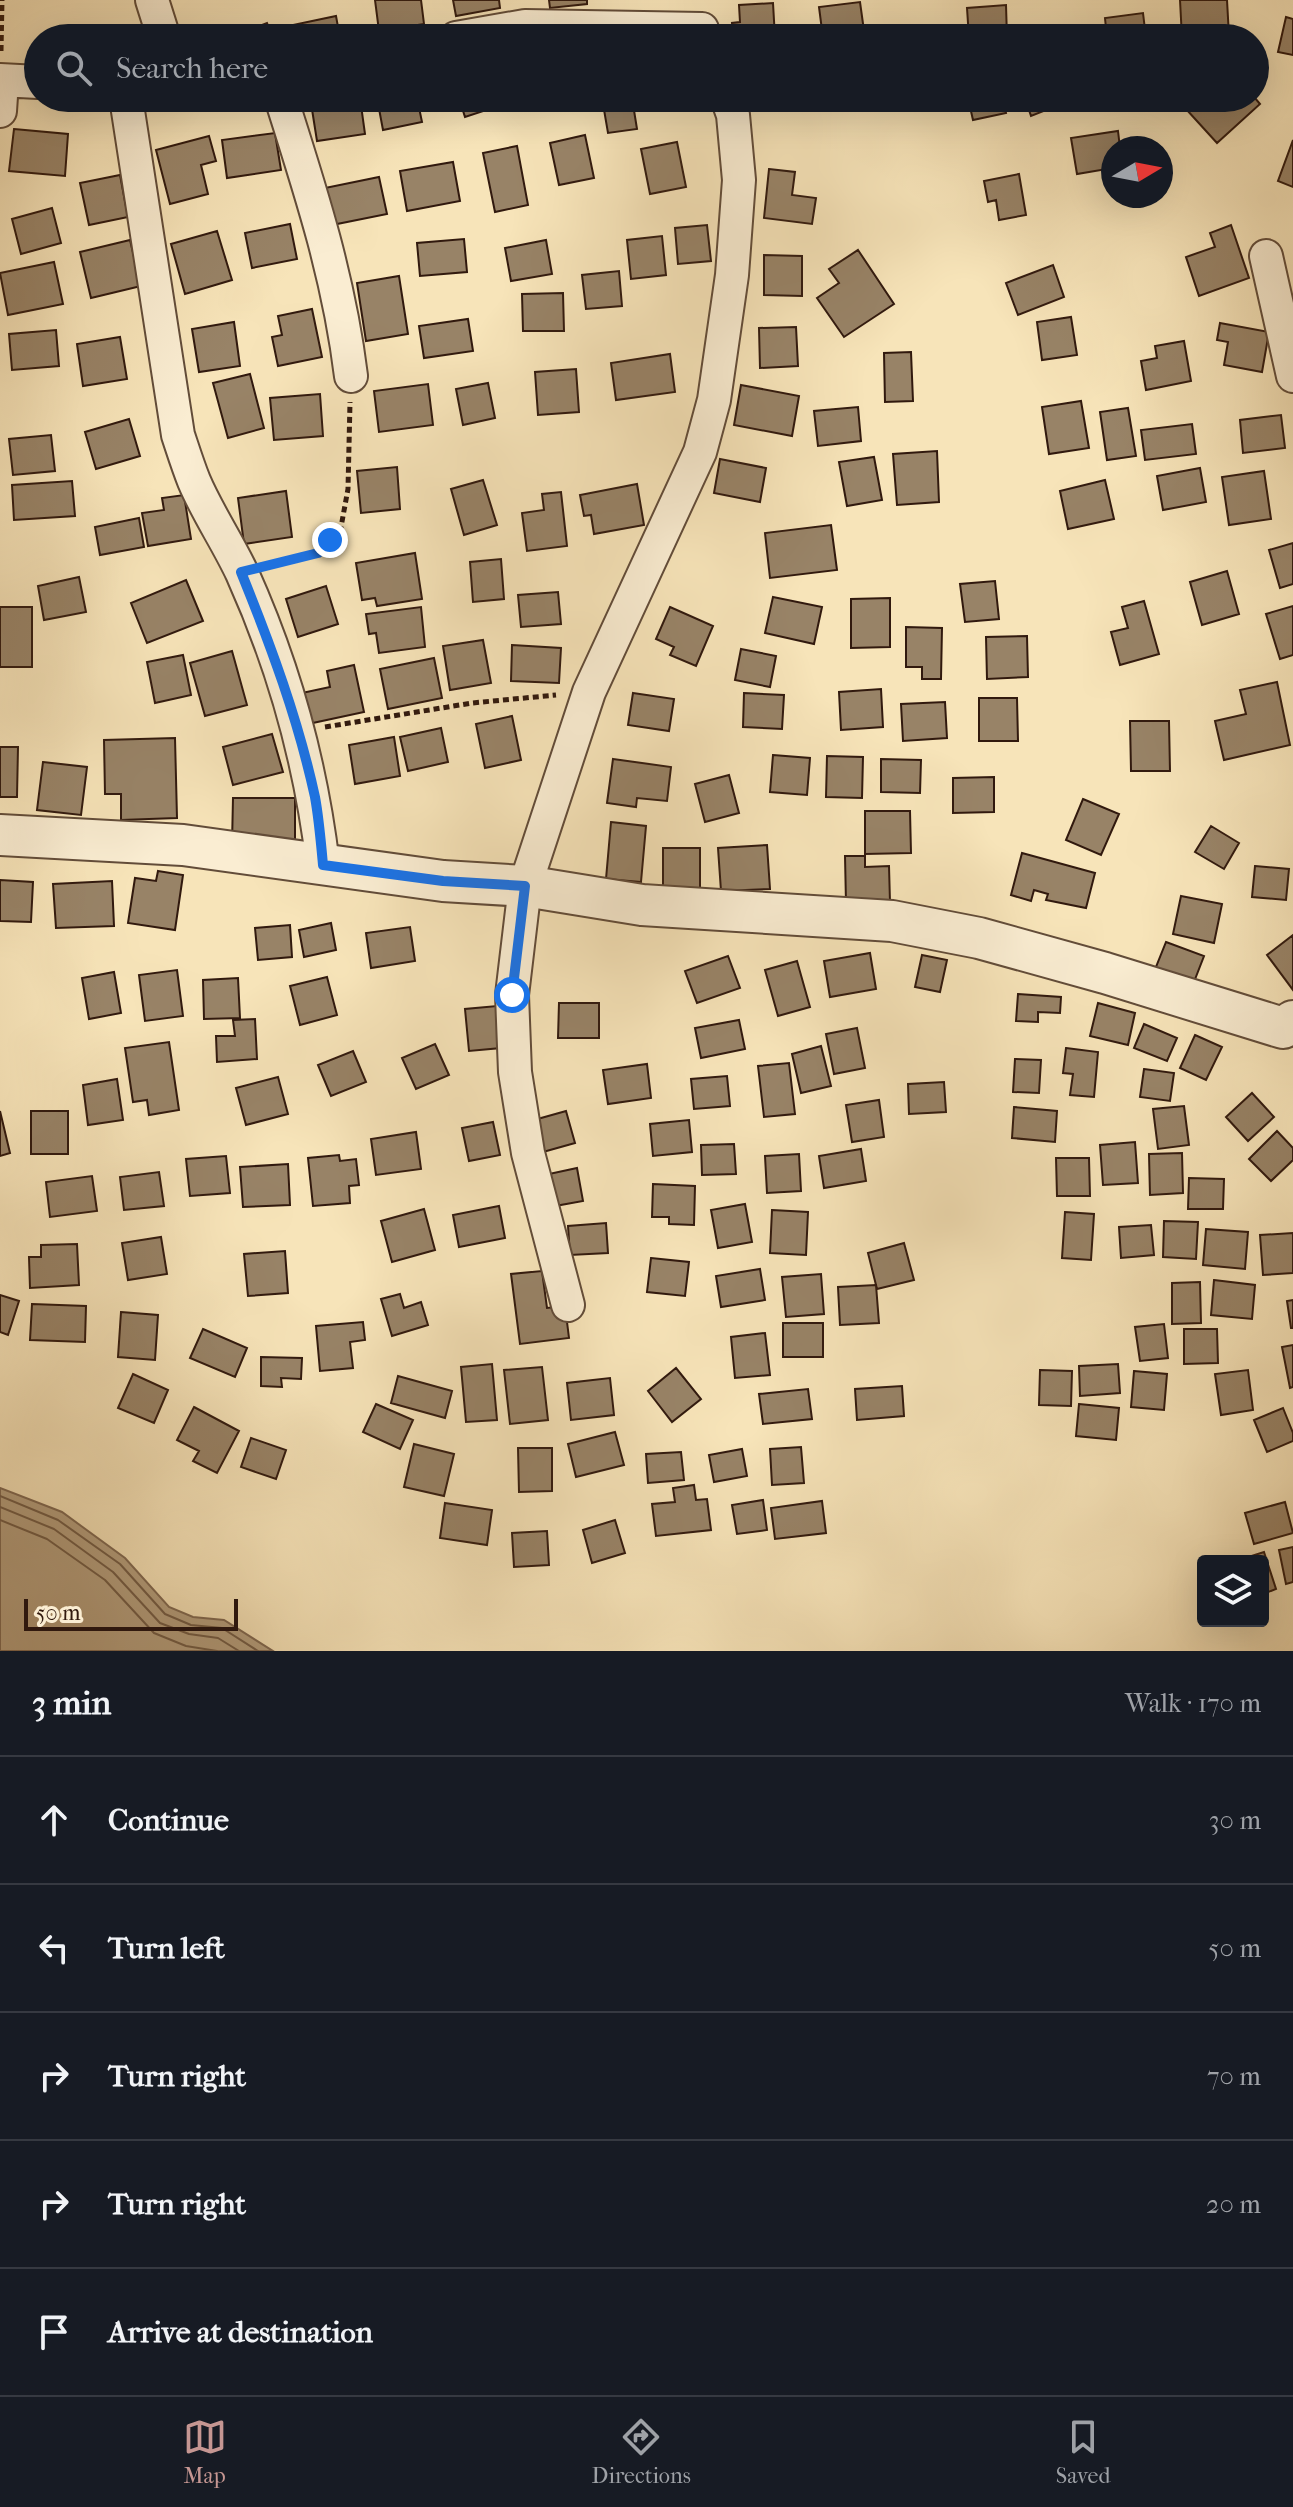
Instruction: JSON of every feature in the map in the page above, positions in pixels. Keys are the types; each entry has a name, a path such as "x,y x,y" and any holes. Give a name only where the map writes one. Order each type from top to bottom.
{"street":[{"path":"152,0 160,24"},
{"path":"494,24 524,13 706,22"},
{"path":"1,91 24,85"},
{"path":"128,112 178,435 194,481 241,572 274,652 299,732 315,800 323,865"},
{"path":"285,112 328,246 344,318 351,376"},
{"path":"568,1305 528,1153 515,1072 512,995 525,886 589,692 700,452 714,400 732,275 739,180 732,112"},
{"path":"1266,256 1293,376"},
{"path":"0,835 183,845 443,881 525,886 642,905 892,921 979,938 1290,1029"}],"path":[{"path":"1,91 2,0"},
{"path":"241,572 318,553 341,527 348,489 351,376"},
{"path":"299,732 472,703 589,692"}],"water":[{"path":"0,1488 62,1512 125,1558 169,1607 193,1617 224,1620 273,1651 0,1651"}],"building":[{"path":"375,0 421,0 424,24 378,24"},
{"path":"453,0 499,0 500,8 456,16"},
{"path":"549,0 587,0 587,4 550,8"},
{"path":"1180,0 1227,0 1228,24 1181,24"},
{"path":"860,2 863,24 821,24 819,7"},
{"path":"773,3 774,24 732,24 740,22 739,5"},
{"path":"1006,5 1007,24 968,24 967,8"},
{"path":"1143,13 1144,24 1106,24 1105,18"},
{"path":"336,16 337,24 298,24"},
{"path":"1286,17 1293,19 1293,55 1278,52"},
{"path":"312,112 362,112 365,134 317,141"},
{"path":"380,112 420,112 422,122 383,130"},
{"path":"463,112 480,112 465,117"},
{"path":"604,112 634,112 637,129 608,133"},
{"path":"971,112 1006,112 1006,113 973,120"},
{"path":"1189,112 1251,112 1217,143"},
{"path":"14,129 68,134 65,176 9,171"},
{"path":"1118,131 1119,136 1101,136 1101,170 1077,174 1071,138"},
{"path":"275,133 281,170 227,178 222,140"},
{"path":"585,135 594,178 559,185 550,143"},
{"path":"209,136 216,161 201,165 208,194 170,204 156,150"},
{"path":"1293,140 1293,187 1278,181"},
{"path":"677,142 686,187 650,194 641,149"},
{"path":"517,146 528,205 495,212 483,153"},
{"path":"453,162 460,201 407,211 400,171"},
{"path":"769,169 795,172 792,195 816,198 812,224 764,218"},
{"path":"1019,174 1026,215 999,220 996,200 988,202 984,181"},
{"path":"120,175 128,217 89,225 80,183"},
{"path":"379,177 387,214 332,225 325,188"},
{"path":"52,208 61,243 21,254 12,219"},
{"path":"290,224 297,259 252,268 245,233"},
{"path":"707,225 711,261 678,264 675,228"},
{"path":"1231,225 1249,278 1199,296 1186,257 1215,247 1210,233"},
{"path":"217,231 232,280 185,294 171,244"},
{"path":"662,236 666,275 631,279 627,240"},
{"path":"464,239 467,272 420,276 417,243"},
{"path":"130,240 141,286 91,298 80,252"},
{"path":"546,240 552,274 511,281 505,248"},
{"path":"858,250 894,304 844,337 817,298 839,283 829,269"},
{"path":"764,255 802,256 802,296 764,295"},
{"path":"54,262 63,304 8,315 0,273"},
{"path":"1053,265 1064,297 1018,315 1006,283"},
{"path":"619,271 622,306 586,309 582,275"},
{"path":"399,276 408,334 366,341 357,283"},
{"path":"563,293 564,331 523,331 522,294"},
{"path":"312,309 322,357 278,366 272,337 282,335 278,316"},
{"path":"1071,317 1077,355 1042,360 1037,322"},
{"path":"468,319 473,351 424,358 419,326"},
{"path":"234,322 240,366 199,372 192,329"},
{"path":"1220,323 1269,332 1262,372 1224,365 1228,342 1217,340"},
{"path":"796,327 798,366 760,368 759,328"},
{"path":"56,330 59,366 12,370 9,334"},
{"path":"120,337 127,379 83,386 77,344"},
{"path":"1184,341 1191,381 1146,390 1141,361 1157,358 1155,346"},
{"path":"911,352 913,401 885,402 884,353"},
{"path":"670,354 675,392 616,400 611,363"},
{"path":"576,369 579,412 538,415 535,372"},
{"path":"250,374 264,428 228,438 213,383"},
{"path":"488,383 495,418 463,425 456,389"},
{"path":"428,384 433,425 379,432 374,391"},
{"path":"741,385 799,396 792,436 734,425"},
{"path":"320,394 323,436 274,440 270,398"},
{"path":"1081,401 1089,448 1049,454 1042,407"},
{"path":"858,407 861,441 818,446 814,411"},
{"path":"1128,408 1136,456 1107,460 1100,412"},
{"path":"1281,415 1285,448 1243,453 1240,420"},
{"path":"129,419 140,456 96,469 85,432"},
{"path":"1192,424 1196,454 1145,460 1141,430"},
{"path":"51,435 55,471 13,475 9,439"},
{"path":"937,451 939,502 897,505 893,454"},
{"path":"874,457 882,500 847,506 839,462"},
{"path":"720,459 766,468 760,502 714,493"},
{"path":"397,467 400,509 361,513 357,471"},
{"path":"1200,468 1206,502 1163,510 1157,476"},
{"path":"1264,471 1271,519 1229,525 1222,477"},
{"path":"483,480 497,525 464,535 451,489"},
{"path":"1105,480 1114,519 1068,529 1060,491"},
{"path":"72,481 75,516 14,520 12,485"},
{"path":"637,484 644,525 594,534 591,515 584,516 580,495"},
{"path":"286,491 292,537 244,544 238,498"},
{"path":"561,492 567,546 527,551 522,513 544,510 542,494"},
{"path":"184,495 191,539 148,546 142,513 164,510 162,498"},
{"path":"139,518 144,547 100,555 95,527"},
{"path":"831,525 837,570 770,578 765,533"},
{"path":"1293,543 1293,584 1280,588 1269,550"},
{"path":"415,553 422,599 377,606 375,598 362,600 356,563"},
{"path":"501,559 504,599 473,602 470,562"},
{"path":"1227,571 1239,614 1202,625 1190,582"},
{"path":"79,577 86,612 44,620 38,586"},
{"path":"186,580 203,621 147,643 131,603"},
{"path":"995,581 999,619 965,622 960,584"},
{"path":"326,586 338,624 298,637 286,599"},
{"path":"558,592 561,624 521,627 518,595"},
{"path":"773,597 822,607 814,644 765,633"},
{"path":"890,598 890,647 851,648 851,599"},
{"path":"1144,601 1159,654 1120,665 1111,632 1128,628 1122,607"},
{"path":"1293,606 1293,655 1280,659 1266,614"},
{"path":"0,607 32,607 32,667 0,667"},
{"path":"421,607 425,647 379,653 376,633 369,634 366,614"},
{"path":"670,607 713,626 696,666 670,655 674,647 656,639"},
{"path":"906,627 942,628 941,679 922,679 922,667 906,667"},
{"path":"1027,636 1028,677 987,679 986,637"},
{"path":"483,640 491,683 450,690 443,646"},
{"path":"512,645 561,648 559,683 511,681"},
{"path":"741,649 776,656 770,687 735,680"},
{"path":"232,651 247,705 205,716 190,663"},
{"path":"183,655 191,695 155,703 147,662"},
{"path":"434,658 442,698 388,709 380,669"},
{"path":"354,665 364,712 308,724 302,693 330,687 327,671"},
{"path":"1277,682 1290,745 1224,760 1215,721 1246,714 1240,690"},
{"path":"881,689 883,727 841,730 839,692"},
{"path":"633,693 674,699 669,731 628,725"},
{"path":"744,693 784,695 782,729 743,727"},
{"path":"979,698 1017,698 1018,741 979,741"},
{"path":"945,702 947,738 903,741 901,704"},
{"path":"512,716 521,760 485,768 476,724"},
{"path":"1130,721 1169,721 1170,771 1131,771"},
{"path":"441,728 448,762 408,771 400,737"},
{"path":"272,734 283,772 233,785 223,747"},
{"path":"394,737 400,776 355,784 349,745"},
{"path":"175,738 177,818 121,820 121,794 105,794 104,740"},
{"path":"0,747 18,747 17,797 0,797"},
{"path":"773,755 810,758 807,795 770,792"},
{"path":"827,756 863,757 862,798 826,797"},
{"path":"613,759 671,767 667,801 637,798 636,807 607,803"},
{"path":"881,759 921,760 920,793 881,792"},
{"path":"43,762 87,767 81,815 37,810"},
{"path":"729,775 739,813 705,822 695,784"},
{"path":"994,777 994,812 953,813 953,778"},
{"path":"233,798 295,798 295,844 232,844"},
{"path":"1083,799 1119,814 1101,855 1066,840"},
{"path":"865,811 910,811 911,853 865,854"},
{"path":"611,822 646,826 641,882 606,879"},
{"path":"1211,826 1239,843 1224,869 1195,852"},
{"path":"767,845 770,889 721,891 718,848"},
{"path":"663,848 700,848 700,895 663,895"},
{"path":"1022,853 1095,873 1086,908 1046,900 1048,894 1034,890 1031,901 1011,895"},
{"path":"845,856 865,856 865,867 889,866 890,902 846,903"},
{"path":"1255,866 1289,869 1286,900 1252,897"},
{"path":"158,871 183,875 175,930 128,923 135,878 156,881"},
{"path":"0,880 33,882 31,922 0,921"},
{"path":"112,881 114,926 56,928 53,884"},
{"path":"1181,896 1222,904 1214,943 1173,934"},
{"path":"331,923 336,950 304,957 299,930"},
{"path":"290,925 292,957 258,960 255,928"},
{"path":"410,927 415,961 371,968 366,933"},
{"path":"1293,935 1293,990 1267,955"},
{"path":"1166,942 1204,956 1192,987 1154,972"},
{"path":"870,953 876,989 830,997 824,961"},
{"path":"922,955 947,960 940,992 915,987"},
{"path":"728,956 740,988 697,1003 685,971"},
{"path":"797,961 810,1007 778,1016 765,970"},
{"path":"177,970 183,1016 145,1021 139,975"},
{"path":"114,972 121,1013 89,1019 82,978"},
{"path":"327,977 337,1015 300,1025 290,986"},
{"path":"238,978 240,1018 204,1019 203,980"},
{"path":"1018,994 1061,997 1060,1013 1038,1012 1038,1022 1016,1021"},
{"path":"559,1003 599,1003 599,1038 558,1038"},
{"path":"1098,1003 1135,1013 1128,1045 1090,1036"},
{"path":"497,1006 501,1048 469,1051 465,1009"},
{"path":"255,1019 257,1059 217,1062 216,1036 235,1036 233,1020"},
{"path":"739,1020 745,1049 701,1058 695,1028"},
{"path":"1144,1024 1177,1038 1167,1061 1134,1048"},
{"path":"857,1028 865,1068 834,1074 826,1034"},
{"path":"1195,1035 1222,1047 1206,1080 1180,1068"},
{"path":"169,1042 179,1110 149,1115 147,1100 133,1102 125,1048"},
{"path":"435,1044 449,1075 416,1089 402,1058"},
{"path":"821,1046 831,1086 801,1093 792,1054"},
{"path":"1066,1048 1098,1052 1094,1097 1070,1095 1073,1074 1063,1073"},
{"path":"353,1051 366,1082 331,1096 318,1065"},
{"path":"1015,1059 1041,1060 1039,1093 1013,1092"},
{"path":"789,1063 795,1114 764,1117 758,1066"},
{"path":"647,1064 651,1098 608,1104 603,1070"},
{"path":"1144,1069 1174,1073 1170,1101 1140,1097"},
{"path":"727,1076 730,1106 694,1109 691,1079"},
{"path":"278,1077 288,1114 246,1125 236,1088"},
{"path":"117,1079 123,1120 88,1125 83,1085"},
{"path":"944,1082 946,1112 909,1114 908,1084"},
{"path":"1252,1093 1274,1117 1248,1141 1226,1117"},
{"path":"879,1100 884,1137 852,1142 846,1105"},
{"path":"1184,1106 1189,1145 1158,1149 1153,1109"},
{"path":"1014,1107 1057,1111 1055,1142 1012,1138"},
{"path":"0,1111 10,1153 0,1156"},
{"path":"31,1111 68,1111 68,1154 31,1154"},
{"path":"566,1111 575,1143 543,1152 534,1120"},
{"path":"689,1120 692,1152 653,1156 650,1124"},
{"path":"493,1122 500,1155 469,1161 462,1128"},
{"path":"1277,1131 1293,1148 1293,1160 1271,1181 1249,1159"},
{"path":"416,1132 421,1169 376,1175 371,1139"},
{"path":"1135,1142 1138,1183 1103,1185 1100,1145"},
{"path":"734,1144 736,1174 702,1175 701,1145"},
{"path":"861,1149 866,1181 824,1188 819,1156"},
{"path":"1182,1153 1183,1193 1150,1195 1149,1154"},
{"path":"799,1154 801,1191 767,1193 765,1156"},
{"path":"339,1155 340,1161 356,1159 359,1185 349,1186 350,1203 313,1206 308,1158"},
{"path":"226,1156 230,1193 190,1196 186,1159"},
{"path":"1056,1158 1089,1158 1090,1196 1057,1196"},
{"path":"288,1164 290,1205 243,1207 240,1167"},
{"path":"577,1168 583,1201 555,1206 549,1174"},
{"path":"159,1172 164,1206 124,1210 120,1177"},
{"path":"92,1176 97,1211 50,1217 46,1182"},
{"path":"1189,1178 1224,1179 1223,1209 1188,1209"},
{"path":"653,1184 695,1186 694,1225 669,1224 669,1217 652,1217"},
{"path":"745,1204 752,1242 718,1248 711,1210"},
{"path":"499,1206 505,1238 459,1247 453,1215"},
{"path":"424,1209 435,1250 392,1262 381,1221"},
{"path":"772,1210 808,1212 806,1255 770,1253"},
{"path":"1065,1212 1094,1214 1091,1260 1062,1258"},
{"path":"1164,1221 1198,1222 1196,1259 1163,1257"},
{"path":"606,1223 608,1253 570,1255 568,1226"},
{"path":"1151,1225 1154,1255 1121,1258 1119,1227"},
{"path":"1206,1229 1248,1232 1245,1269 1203,1265"},
{"path":"1293,1233 1293,1273 1263,1275 1260,1235"},
{"path":"161,1237 167,1274 128,1280 122,1243"},
{"path":"904,1243 914,1280 877,1289 868,1253"},
{"path":"77,1244 79,1285 30,1288 29,1257 41,1257 41,1245"},
{"path":"285,1251 288,1293 248,1296 244,1254"},
{"path":"651,1258 689,1262 685,1296 647,1292"},
{"path":"760,1269 765,1300 721,1307 716,1276"},
{"path":"542,1271 547,1308 565,1306 569,1338 520,1344 511,1274"},
{"path":"821,1274 824,1314 786,1317 782,1277"},
{"path":"1214,1280 1255,1285 1252,1319 1211,1315"},
{"path":"1200,1282 1201,1323 1172,1324 1172,1283"},
{"path":"876,1285 879,1323 840,1325 838,1287"},
{"path":"400,1294 404,1308 421,1302 428,1325 392,1336 381,1299"},
{"path":"0,1295 19,1301 8,1335 0,1332"},
{"path":"1293,1300 1293,1328 1291,1328 1287,1301"},
{"path":"32,1304 86,1306 85,1342 30,1340"},
{"path":"121,1312 158,1315 155,1360 118,1357"},
{"path":"363,1322 365,1340 350,1342 353,1368 320,1371 316,1326"},
{"path":"783,1323 823,1323 823,1357 783,1357"},
{"path":"1164,1324 1168,1358 1140,1361 1135,1327"},
{"path":"203,1329 247,1348 235,1377 190,1358"},
{"path":"1184,1329 1217,1329 1218,1363 1184,1364"},
{"path":"765,1333 770,1375 735,1378 731,1337"},
{"path":"1293,1345 1293,1387 1290,1388 1282,1347"},
{"path":"261,1357 302,1358 301,1379 281,1378 282,1387 261,1386"},
{"path":"492,1364 497,1420 466,1422 461,1367"},
{"path":"1118,1364 1120,1393 1080,1396 1079,1366"},
{"path":"542,1367 548,1420 510,1424 504,1370"},
{"path":"676,1368 701,1399 672,1422 648,1391"},
{"path":"1040,1370 1072,1371 1071,1406 1039,1405"},
{"path":"1248,1370 1253,1410 1221,1415 1215,1374"},
{"path":"1134,1371 1167,1374 1164,1410 1131,1407"},
{"path":"133,1374 168,1390 154,1423 118,1408"},
{"path":"398,1376 452,1391 445,1418 391,1403"},
{"path":"610,1378 614,1415 571,1420 567,1383"},
{"path":"902,1386 904,1416 857,1420 855,1389"},
{"path":"808,1389 812,1419 763,1424 759,1394"},
{"path":"376,1404 413,1420 400,1449 363,1432"},
{"path":"1079,1404 1119,1408 1116,1440 1076,1436"},
{"path":"194,1407 239,1431 217,1473 193,1461 199,1451 177,1440"},
{"path":"1283,1408 1293,1441 1267,1452 1254,1420"},
{"path":"615,1432 624,1465 576,1477 568,1444"},
{"path":"251,1438 286,1450 276,1479 241,1467"},
{"path":"414,1444 454,1454 444,1496 404,1487"},
{"path":"801,1447 804,1483 772,1485 770,1449"},
{"path":"518,1448 552,1448 552,1491 519,1492"},
{"path":"742,1449 747,1476 714,1482 709,1455"},
{"path":"681,1452 684,1480 648,1483 646,1454"},
{"path":"694,1485 696,1500 707,1499 711,1530 656,1536 652,1504 675,1502 673,1488"},
{"path":"763,1500 767,1530 737,1534 732,1505"},
{"path":"822,1501 826,1533 775,1539 771,1508"},
{"path":"1285,1502 1293,1533 1254,1544 1245,1513"},
{"path":"445,1503 492,1510 487,1545 440,1538"},
{"path":"615,1520 625,1553 592,1563 583,1530"},
{"path":"547,1531 549,1565 514,1567 512,1533"},
{"path":"1293,1547 1293,1582 1286,1584 1279,1550"},
{"path":"1269,1567 1276,1589 1269,1592"}],"route":[{"path":"330,540 318,553 241,572 274,652 299,732 315,800 323,865 443,881 525,886 512,995"}]}
